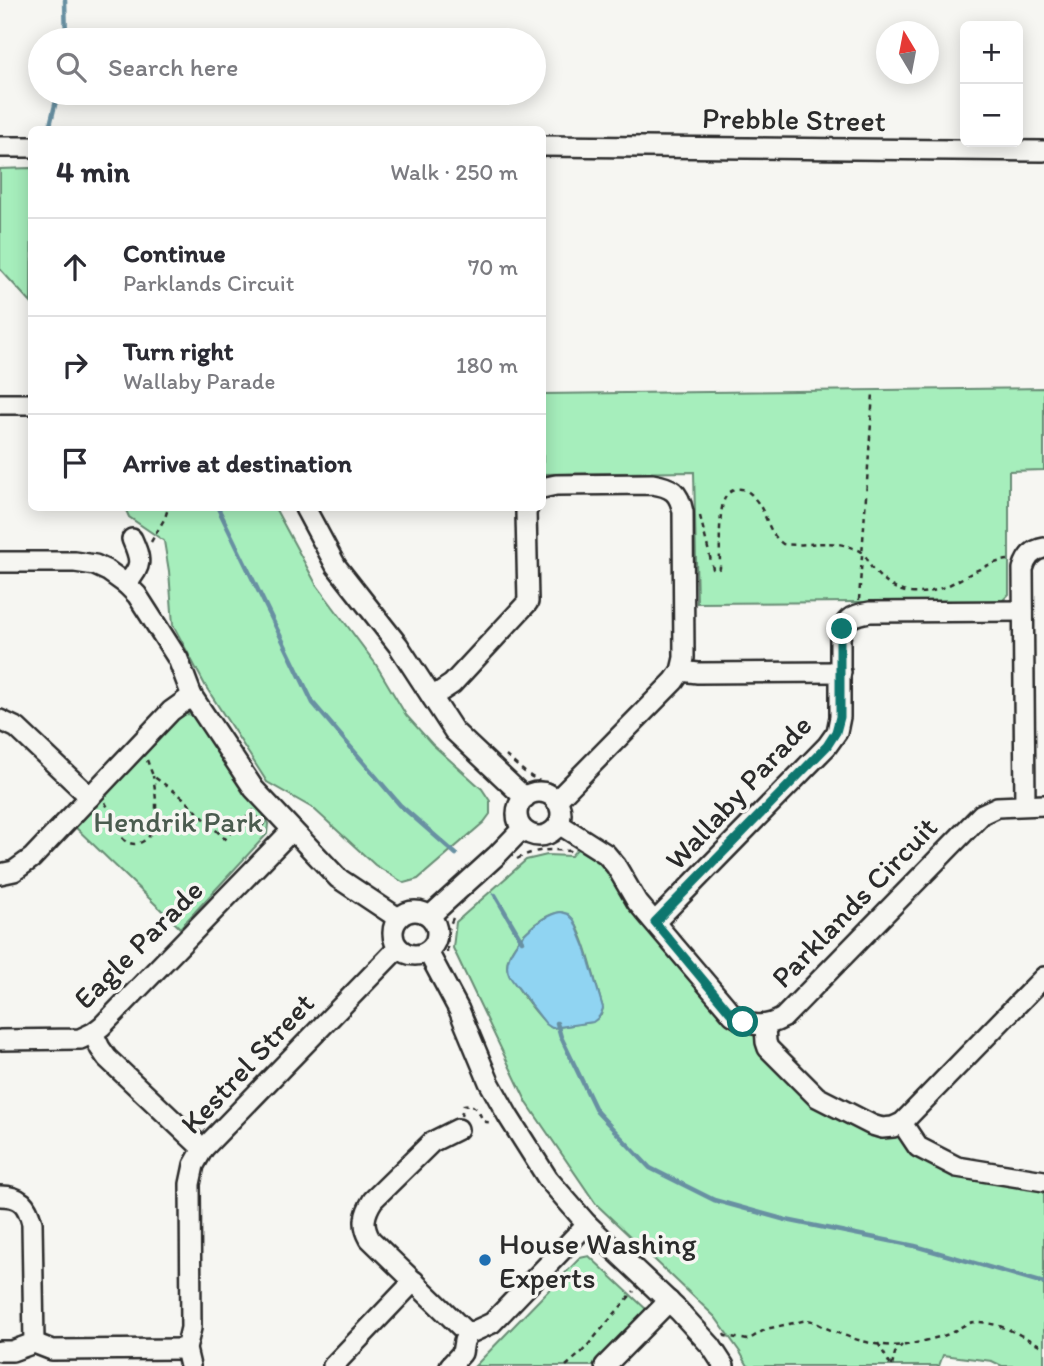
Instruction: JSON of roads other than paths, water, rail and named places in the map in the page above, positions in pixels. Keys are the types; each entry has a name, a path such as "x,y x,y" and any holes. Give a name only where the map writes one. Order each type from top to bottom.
{"street":[{"name":"Prebble Street","path":"546,146 1044,151"},
{"path":"0,148 28,147"},
{"path":"0,404 28,404"},
{"path":"546,487 652,484 665,486 676,493 683,512 684,658 681,671 563,794 558,824 548,834 534,836 522,829 517,809 524,798 538,792 563,794"},
{"path":"307,511 336,566 398,645 454,731 524,798"},
{"path":"432,697 452,684 528,602 526,511"},
{"path":"126,584 139,566 136,547"},
{"name":"Parklands Circuit","path":"558,824 606,854 637,902 733,1016 743,1022 765,1026 783,1018 982,814 997,807 1035,805 1023,611 1023,569 1030,554 1044,548"},
{"path":"0,562 75,562 95,565 108,570 126,584 137,595 178,659 192,696 254,789 338,877 398,918"},
{"name":"Wallaby Parade","path":"655,922 827,746 836,732 840,717 840,638 842,629 852,616 870,612 1023,611"},
{"path":"681,671 841,672"},
{"path":"0,874 14,871 32,858 171,711 192,696"},
{"path":"0,720 17,728 95,791"},
{"path":"430,916 522,829"},
{"name":"Eagle Parade","path":"0,1040 80,1039 93,1033 292,830"},
{"path":"437,953 415,955 398,948 393,930 398,918 414,910 426,913 434,921 438,932 435,943 437,953 489,1082 548,1180 587,1224 669,1301 710,1346 724,1366"},
{"name":"Kestrel Street","path":"188,1358 191,1328 190,1184 194,1165 203,1149 398,948"},
{"path":"765,1026 768,1048 817,1097 872,1125 892,1127 902,1123 1044,977"},
{"path":"93,1033 107,1058 203,1149"},
{"path":"902,1123 918,1147 957,1167 1044,1181"},
{"path":"458,1129 432,1142 373,1200 366,1210 364,1221 365,1231 370,1239 468,1334"},
{"path":"0,1196 10,1196 22,1201 29,1210 32,1223 34,1343"},
{"path":"450,1366 462,1353 468,1334 492,1324 587,1224"},
{"path":"333,1366 414,1281"},
{"path":"605,1366 669,1301"},
{"path":"0,1351 12,1351 34,1343 52,1350 188,1358"}],"water":[{"path":"561,912 574,920 603,1008 593,1022 552,1028 546,1024 509,975 507,966 515,945 532,927 542,919"}],"waterway":[{"path":"65,0 66,28"},
{"path":"50,125 55,105"},
{"path":"219,511 313,703 400,805 456,854"},
{"path":"495,895 522,941"},
{"path":"557,1023 597,1112 650,1168 714,1200 786,1220 915,1246 1044,1283"}],"place":[{"name":"House Washing Experts","path":"485,1260"}],"park label":[{"name":"Hendrik Park","path":"178,821"}]}
